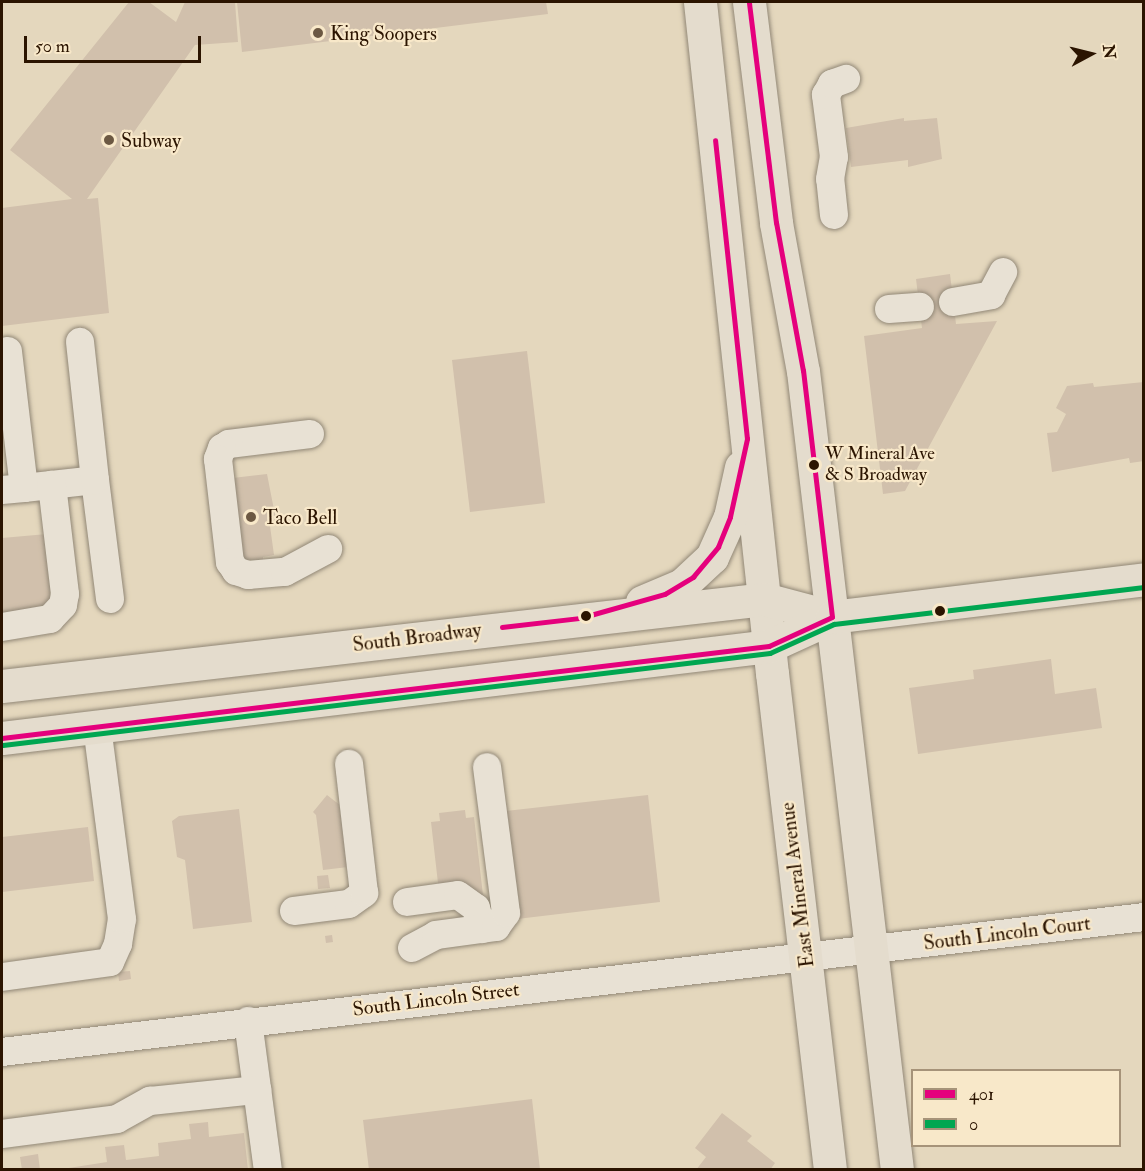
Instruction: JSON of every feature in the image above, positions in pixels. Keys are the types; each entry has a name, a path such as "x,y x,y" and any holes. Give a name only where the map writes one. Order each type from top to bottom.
{"main road":[{"name":"East Mineral Avenue","path":"700,2 769,646 831,1170"},
{"path":"749,2 777,223 803,371 897,1170"},
{"path":"580,618 665,594 702,568 724,533 747,439"},
{"name":"South Broadway","path":"2,738 769,646 832,616 1143,579"},
{"name":"South Broadway","path":"2,686 580,618 764,600 832,616"}],"street":[{"path":"834,215 830,179 834,157 826,95 832,84 846,79"},
{"path":"953,302 991,295 1003,272"},
{"path":"889,309 920,307"},
{"path":"81,342 110,599"},
{"path":"8,351 13,489 96,480"},
{"path":"310,434 229,444 222,448 218,459 230,562 236,571 248,575 285,572 328,549"},
{"path":"2,627 50,619 63,605 65,594 52,485"},
{"path":"2,977 110,962 122,919 97,726"},
{"path":"294,911 349,903 364,892 349,764"},
{"path":"412,948 436,935 496,927 506,913 487,767"},
{"path":"407,902 458,895 476,908 482,929"},
{"name":"South Lincoln Court","path":"871,949 1143,917"},
{"name":"South Lincoln Street","path":"2,1052 871,949"},
{"path":"248,1022 268,1170"},
{"path":"2,1134 117,1119 150,1101 257,1090"}],"building":[{"path":"129,2 149,2 176,22 185,2 235,2 238,42 195,45 87,199 98,198 109,313 2,326 2,208 72,199 10,150"},
{"name":"King Soopers","path":"237,2 546,2 548,14 242,52"},
{"path":"904,118 904,121 937,118 942,159 908,167 908,160 851,167 846,128"},
{"path":"950,274 956,324 997,321 905,491 883,494 864,336 922,328 916,279"},
{"path":"527,351 545,503 470,512 452,360"},
{"path":"1144,382 1144,461 1130,463 1129,458 1052,472 1047,433 1057,432 1066,414 1056,408 1067,386 1093,383 1094,387"},
{"name":"Taco Bell","path":"267,474 277,525 270,526 274,555 263,557 263,560 236,560 224,479"},
{"path":"47,534 55,613 2,618 2,538"},
{"path":"1051,659 1055,694 1096,688 1102,728 918,754 909,688 974,679 973,670"},
{"path":"327,795 345,809 348,867 323,870 316,815 313,812"},
{"path":"648,795 660,902 517,919 505,811"},
{"path":"239,809 252,922 193,929 185,860 177,857 172,821 179,816"},
{"path":"465,810 466,818 474,817 484,904 439,892 431,822 440,821 439,813"},
{"path":"88,827 94,881 2,892 2,837"},
{"path":"328,875 330,888 318,889 317,876"},
{"path":"332,935 333,942 326,943 325,936"},
{"path":"130,971 131,979 119,981 118,972"},
{"path":"532,1099 540,1170 369,1170 363,1120"},
{"path":"722,1113 752,1136 747,1141 775,1163 770,1170 696,1170 706,1157 695,1148"},
{"path":"208,1122 209,1137 244,1133 248,1170 56,1170 107,1162 105,1147 124,1145 126,1160 159,1156 158,1143 191,1139 189,1124"},
{"path":"38,1154 40,1170 22,1170 20,1157"}],"transit line":[{"name":"401","path":"2,738 769,646 832,617 803,371 776,223 749,2"},
{"name":"401","path":"502,627 580,618 665,594 693,577 718,547 730,517 747,439 715,141"},
{"name":"0","path":"3,745 770,653 834,624 1144,587"}],"place":[{"name":"King Soopers","path":"318,33"},
{"name":"Subway","path":"109,140"},
{"name":"W Mineral Ave & S Broadway","path":"814,465"},
{"name":"Taco Bell","path":"251,517"}]}
